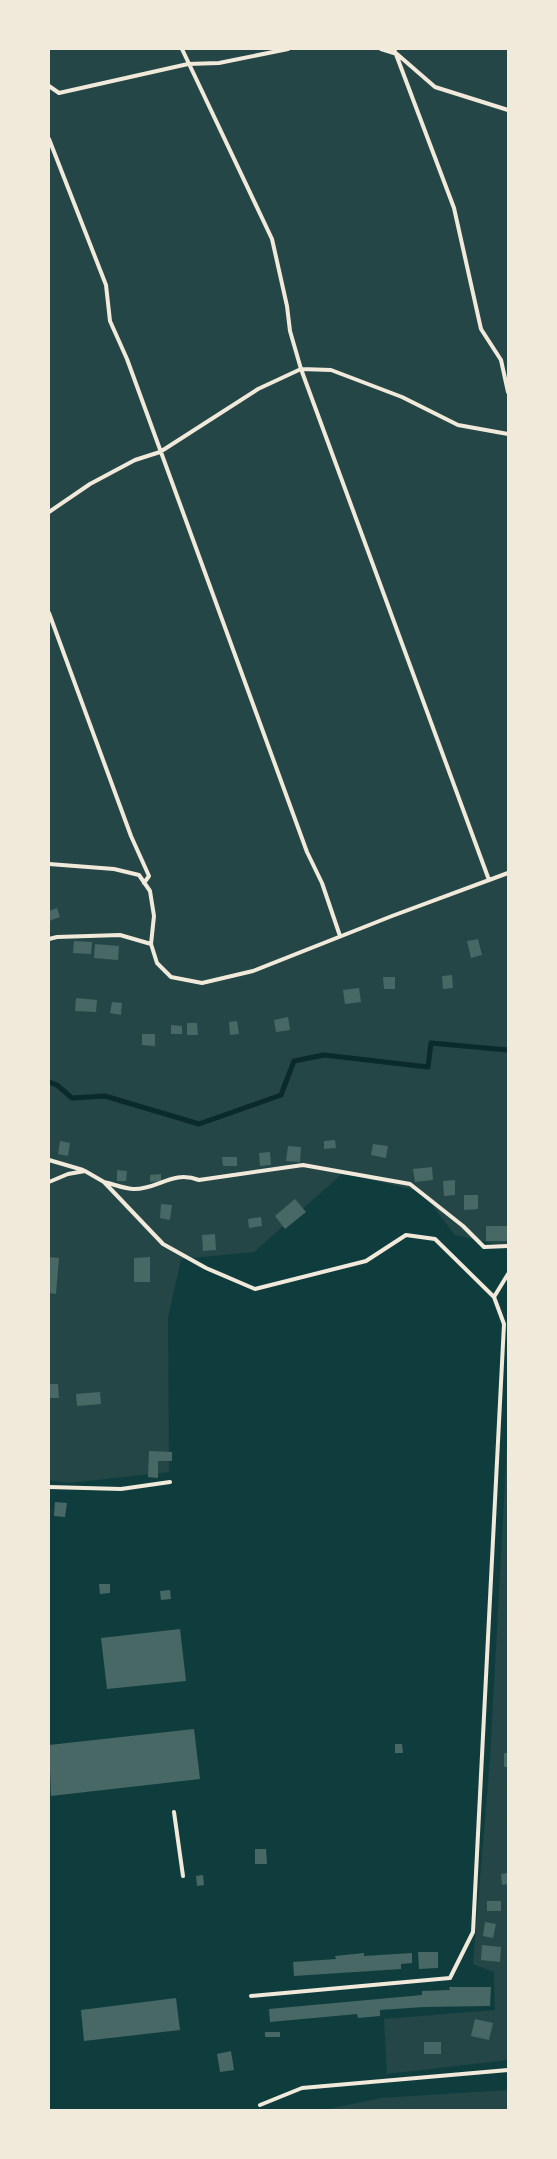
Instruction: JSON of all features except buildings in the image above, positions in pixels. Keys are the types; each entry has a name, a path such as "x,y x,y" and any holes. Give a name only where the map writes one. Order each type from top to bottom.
{"lane":[{"path":"182,49 272,239 287,306 290,331 301,369 489,880"},
{"path":"49,86 59,93 188,64 219,63 288,49"},
{"path":"381,49 397,54 435,87 508,110"},
{"path":"394,49 454,208 481,329 501,360 508,392"},
{"path":"49,139 106,285 110,321 127,359 307,852 322,883 340,936"},
{"path":"49,512 90,484 135,460 160,452 258,389 301,369 331,370 402,397 458,425 508,434"},
{"path":"49,612 132,836 149,876 144,883"},
{"path":"49,864 114,868 139,875 150,891 154,916 151,944 157,962 171,977 202,983 253,971 508,873"},
{"path":"49,939 57,937 120,935 151,944"},
{"path":"49,1160 85,1171 104,1182 163,1244 206,1268 255,1289 366,1261 406,1235 435,1239 494,1298 504,1324 473,1932 450,1978 251,1996"},
{"path":"104,1182 134,1189 158,1184 168,1179 188,1176 198,1180 303,1165 410,1184 463,1226 484,1247 508,1246"},
{"path":"49,1182 68,1174 85,1171"},
{"path":"494,1298 508,1274"},
{"path":"49,1487 121,1489 170,1482"},
{"path":"174,1812 184,1876"},
{"path":"260,2105 302,2088 508,2070"}],"shaded area":[{"path":"49,49 508,49 508,1247 455,1235 422,1192 343,1173 254,1252 181,1259 168,1318 169,1472 69,1483 49,1480"},
{"path":"508,1426 508,2060 387,2074 384,2019 495,2010 494,1972 473,1964 490,1758"},
{"path":"508,2090 508,2110 323,2110 381,2098"}],"waterway":[{"path":"49,1082 57,1085 72,1098 105,1096 199,1124 281,1095 294,1061 324,1055 428,1067 431,1043 508,1050"}]}
